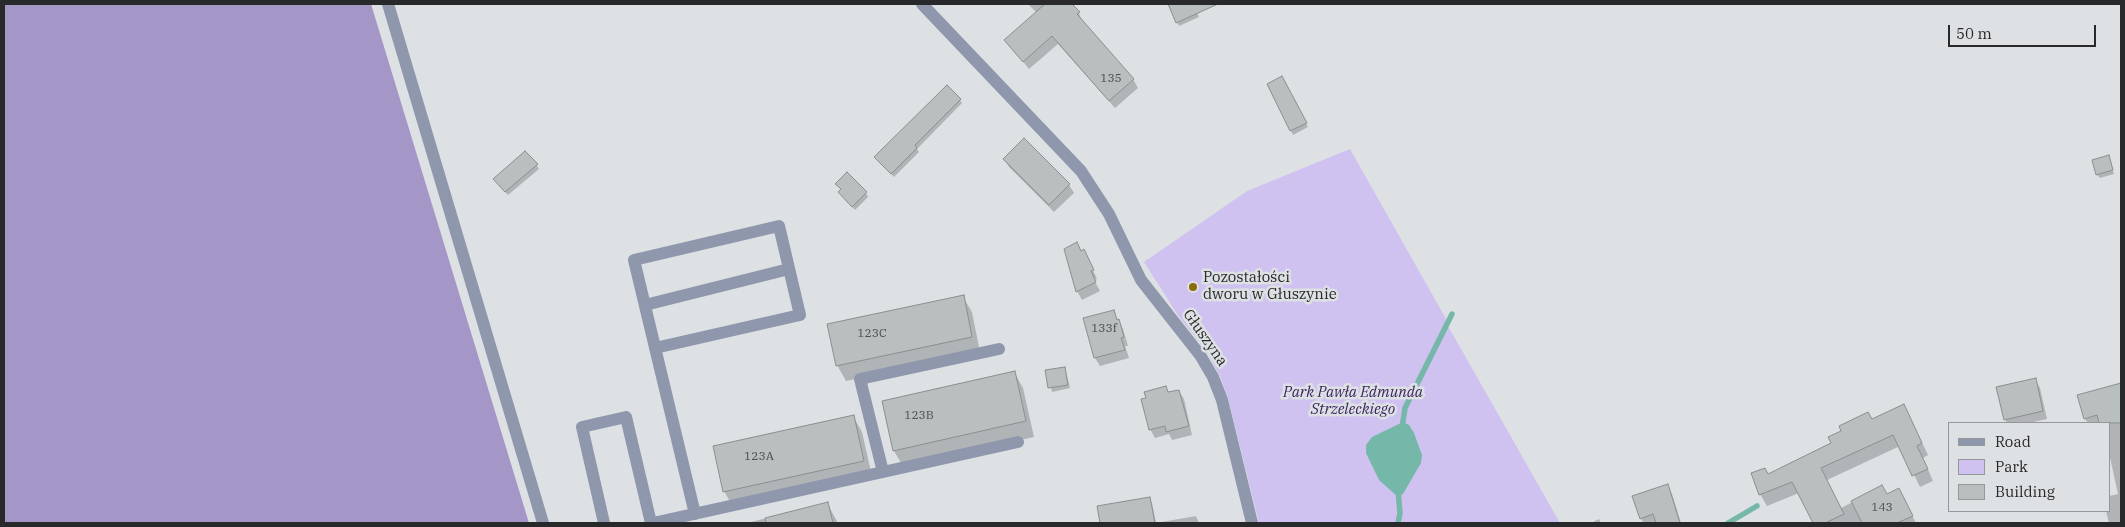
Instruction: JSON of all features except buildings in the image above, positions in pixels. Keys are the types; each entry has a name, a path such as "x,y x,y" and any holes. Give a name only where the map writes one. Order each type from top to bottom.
{"street":[{"path":"388,4 543,523"},
{"name":"Głuszyna","path":"922,4 1081,171 1109,214 1141,280 1200,355 1222,400 1252,523"},
{"path":"656,348 800,315 779,226 634,260 695,514"},
{"path":"645,304 789,269"},
{"path":"883,472 860,379 999,349"},
{"path":"604,523 582,427 626,417 652,523 1018,442"}],"green space":[{"name":"Park Pawła Edmunda Strzeleckiego","path":"1350,149 1560,523 1259,523 1228,398 1220,376 1205,349 1179,317 1144,262 1247,191"}],"shaded area":[{"path":"4,4 371,4 529,523 4,523"},
{"path":"1403,422 1409,425 1414,433 1422,455 1421,463 1403,494 1398,497 1379,480 1366,453 1366,445 1372,437"}],"waterway":[{"path":"1402,428 1405,408 1452,314"},
{"path":"1398,490 1400,513 1398,523"},
{"path":"1728,523 1757,506"}],"place":[{"name":"Pozostałości dworu w Głuszynie","path":"1193,287"}]}
